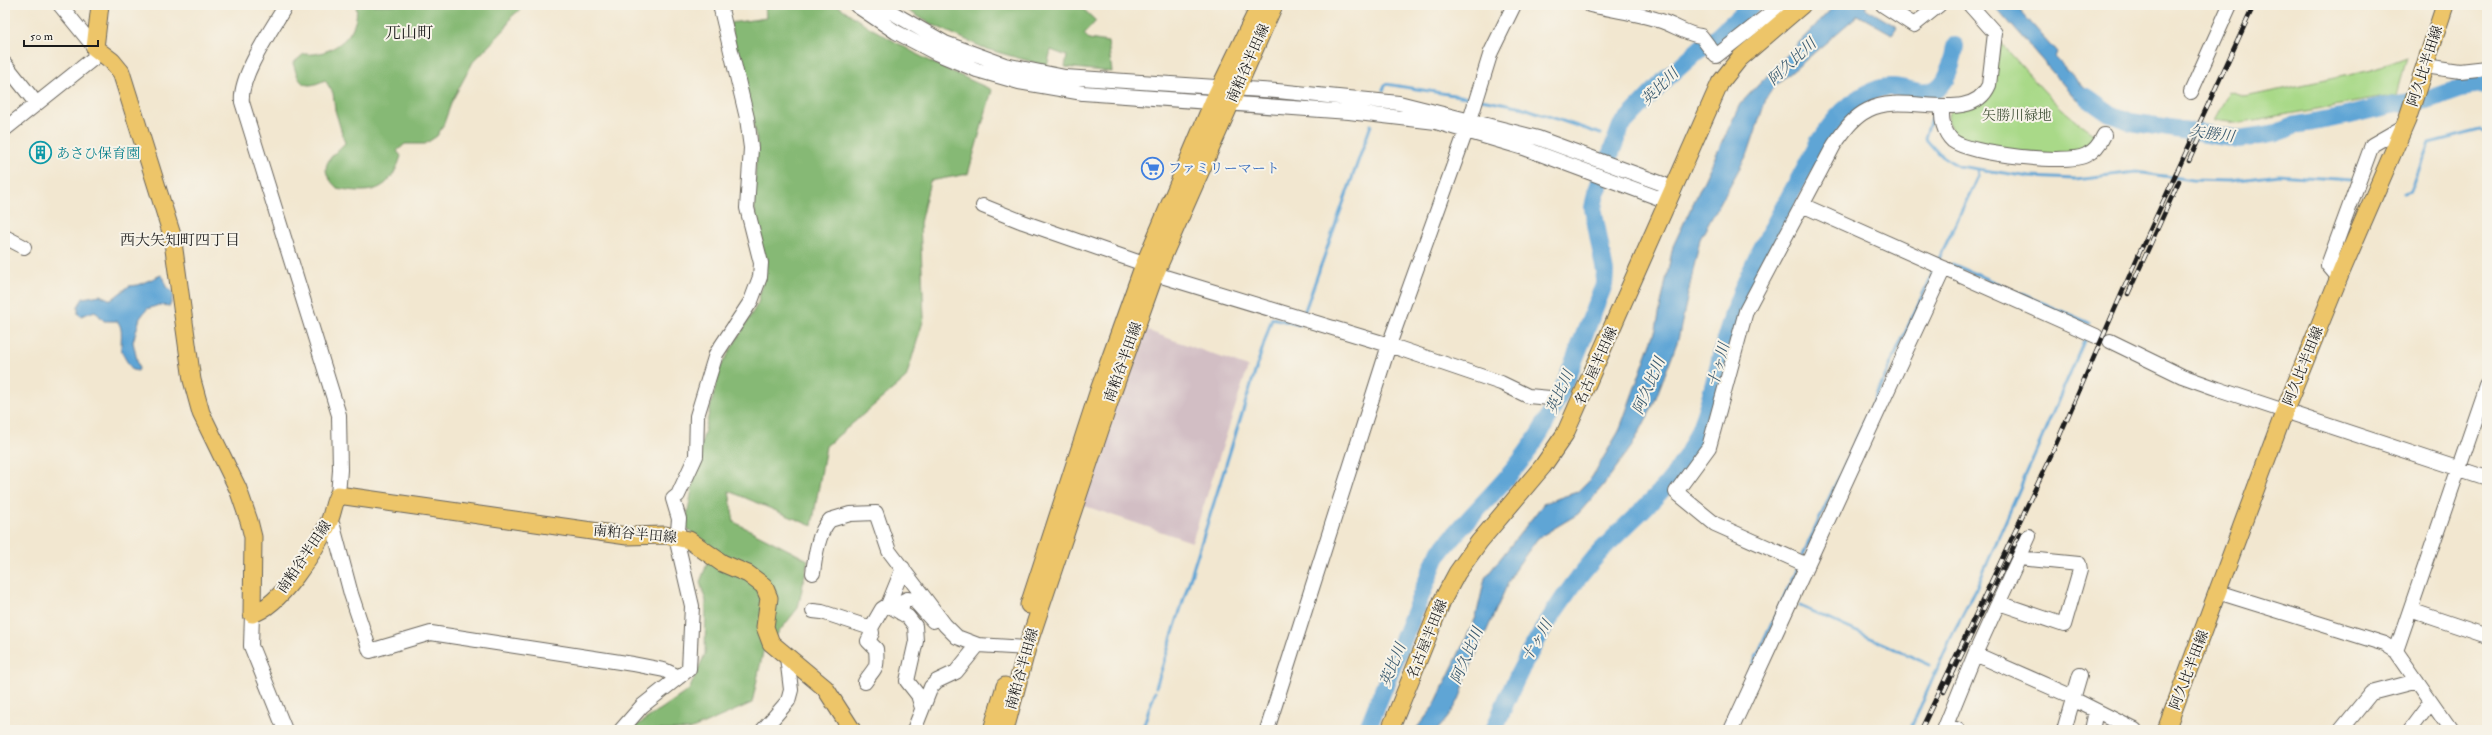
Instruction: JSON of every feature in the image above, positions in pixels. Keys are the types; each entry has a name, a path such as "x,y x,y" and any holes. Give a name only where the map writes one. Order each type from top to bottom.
{"main road":[{"path":"100,5 95,48 112,61 121,72 168,217 172,235 192,380 201,413 238,489 253,537 252,614"},
{"name":"南粕谷半田線","path":"992,730 1112,394 1150,269 1213,102 1229,92 1260,5"},
{"name":"南粕谷半田線","path":"1150,269 1229,92 1274,5"},
{"name":"名古屋半田線","path":"1390,730 1442,601 1457,573 1479,542 1543,466 1565,434 1720,83 1739,59 1802,5"},
{"name":"阿久比半田線","path":"2166,730 2285,410 2339,278 2406,123 2445,5"},
{"name":"南粕谷半田線","path":"252,614 262,611 284,591 329,523 338,495 626,536 648,534 678,536 689,540 722,563 748,574 764,586 769,598 766,627 767,635 771,643 825,688 852,730"},
{"name":"南粕谷半田線","path":"1005,730 1021,649"}],"street":[{"path":"5,129 94,58 95,48 60,5"},
{"path":"286,5 246,77 241,93 242,102 340,415 338,495"},
{"path":"621,730 642,706 689,669 692,629 689,585 677,542 680,519 673,499 678,495 696,456 697,416 716,354 751,301 760,277 760,263 747,208 751,148 720,5"},
{"path":"856,5 896,32 936,53 977,70 1019,82 1083,93 1213,102"},
{"path":"879,5 945,43 1004,66 1065,77 1229,92 1359,97 1399,103 1470,119 1538,138 1590,164 1616,173 1663,184 1670,196"},
{"path":"1267,730 1389,345 1470,119 1491,52 1514,5"},
{"path":"1590,5 1659,20 1685,30 1692,36 1701,36 1716,56 1781,5"},
{"path":"1883,5 1914,25 1939,5"},
{"path":"1807,565 1715,524 1676,492 1709,447 1746,311 1834,145 1850,122 1868,109 1889,104 1936,104 1943,107 1966,105 1980,98 1989,85 1995,33 1970,5"},
{"path":"2191,92 2226,7"},
{"path":"5,64 36,103"},
{"path":"2425,66 2460,70 2487,68"},
{"path":"1943,107 1941,114 1944,130 1953,141 1978,151 2009,156 2076,158 2094,150 2104,135"},
{"path":"2339,278 2328,265 2372,145 2406,123"},
{"path":"1802,205 2096,336"},
{"path":"983,206 1150,269 1389,345 1501,383 1528,396 1550,398"},
{"path":"5,237 24,248"},
{"path":"1731,730 1944,268"},
{"path":"2110,341 2182,376 2487,478"},
{"path":"2396,651 2487,386"},
{"path":"813,573 815,558 826,524 830,520 850,514 876,513 886,546 952,632 974,650"},
{"path":"329,523 333,526 351,594 370,651 431,633 633,664 664,670 679,677"},
{"path":"1949,728 1975,654 2029,536"},
{"path":"1999,602 2064,626 2080,570 2079,564 2019,558"},
{"path":"865,682 875,671 877,658 876,649 868,641 872,633 871,628 882,610 888,605 903,568"},
{"path":"2218,592 2385,644 2396,651 2451,730"},
{"path":"901,613 903,601 907,599 914,600 955,644 974,650 1021,649"},
{"path":"888,605 908,617 915,626 916,641 907,682 918,694 922,708"},
{"path":"2410,610 2487,636"},
{"path":"813,611 822,612 871,628"},
{"path":"252,614 251,646 284,730"},
{"path":"914,730 931,687 937,681 956,672 974,650"},
{"path":"1975,654 2073,698 2135,730"},
{"path":"763,730 788,701 791,690 787,657"},
{"path":"2064,730 2080,675"},
{"path":"2341,730 2371,693 2417,681"},
{"path":"2410,730 2431,702"},
{"path":"2092,730 2096,710"}],"shaded area":[{"path":"1140,328 1248,367 1192,542 1082,505"}],"green space":[{"path":"356,5 526,5 511,17 506,28 473,62 452,101 443,126 437,136 425,144 405,144 397,151 401,156 391,177 385,184 378,188 360,191 337,188 327,174 327,164 345,143 335,110 333,93 325,80 312,85 303,83 297,76 293,63 304,54 325,52 342,42 354,25"},
{"path":"765,5 837,5 864,24 929,61 992,90 968,174 930,181 920,223 924,318 906,378 826,446 812,526 729,491 734,522 808,560 798,608 763,652 752,703 690,730 633,730 633,728 689,690 705,654 706,601 700,582 712,551 685,526 698,458 720,368 758,303 763,280 754,203 757,141 730,23 766,18"},
{"path":"899,5 1079,5 1096,21 1084,34 1089,39 1108,42 1112,72 1065,67 1067,56 1051,50 1047,66 986,49 929,23"},
{"name":"矢勝川緑地","path":"1999,44 2002,44 2059,106 2086,128 2100,137 2075,156 1995,149 1966,142 1957,137 1950,127 1948,115 1950,111 1984,101"},
{"path":"2407,57 2397,95 2237,123 2214,120 2229,92 2245,97 2372,70"}],"water":[{"name":"阿久比川","path":"1835,5 1867,5 1865,8 1897,27 1892,34 1858,15 1772,89 1766,99 1748,153 1700,239 1678,340 1652,408 1632,446 1602,487 1578,514 1538,538 1513,572 1465,679 1464,687 1455,707 1437,730 1415,730 1433,708 1476,617 1485,578 1544,503 1577,492 1592,477 1619,431 1656,329 1673,246 1740,104"},
{"path":"1994,5 2015,5 2057,52 2055,57 2110,115 2075,98"},
{"path":"161,275 164,278 166,287 174,293 170,306 159,305 147,309 140,318 133,342 139,369 138,371 132,370 122,352 121,328 117,321 104,321 95,311 81,316 78,314 78,306 83,298 100,295 111,300 129,286 138,285"}],"waterway":[{"name":"英比川","path":"1715,39 1752,5"},
{"name":"十ヶ川","path":"1494,730 1503,707 1536,641 1563,599 1593,560 1664,488 1683,462 1693,444 1701,426 1713,388 1728,330 1742,290 1762,247 1818,143 1836,118 1851,104 1868,93 1888,87 1918,92 1935,90 1946,78 1952,62 1955,46"},
{"name":"英比川","path":"1367,730 1436,558 1459,529 1521,460 1543,427 1563,388 1604,285 1605,272 1593,208 1596,193 1621,126 1667,78 1702,47"},
{"path":"1383,90 1386,84 1472,98"},
{"name":"矢勝川","path":"2087,97 2111,114 2131,122 2239,139 2277,133 2296,125 2346,116 2391,105 2427,100 2461,88 2479,85 2487,86"},
{"path":"1481,99 1518,106 1601,134"},
{"path":"1933,113 1925,138 1938,153 1958,166 2030,177 2075,179 2136,172 2192,180 2230,181 2278,175 2350,180"},
{"path":"1304,313 1371,125"},
{"path":"2404,193 2411,191 2429,143 2480,130 2487,132"},
{"path":"1938,261 1978,176 1977,169"},
{"path":"1952,264 2089,323"},
{"path":"1801,559 1935,268"},
{"path":"1156,687 1272,318 1300,325"},
{"path":"1910,730 1953,633 1976,589 2085,339"},
{"path":"1723,730 1798,566"},
{"path":"1800,606 1930,665"},
{"path":"1142,730 1155,692"}],"railway":[{"path":"1921,730 2053,451 2138,256 2254,5"},
{"path":"2189,161 2202,132"},
{"path":"2128,294 2179,181"},
{"path":"1944,692 2020,533"}],"place":[{"name":"あさひ保育園","path":"40,153"},
{"name":"ファミリーマート","path":"1152,168"}],"district":[{"name":"兀山町","path":"409,33"},
{"name":"西大矢知町四丁目","path":"180,240"}]}
